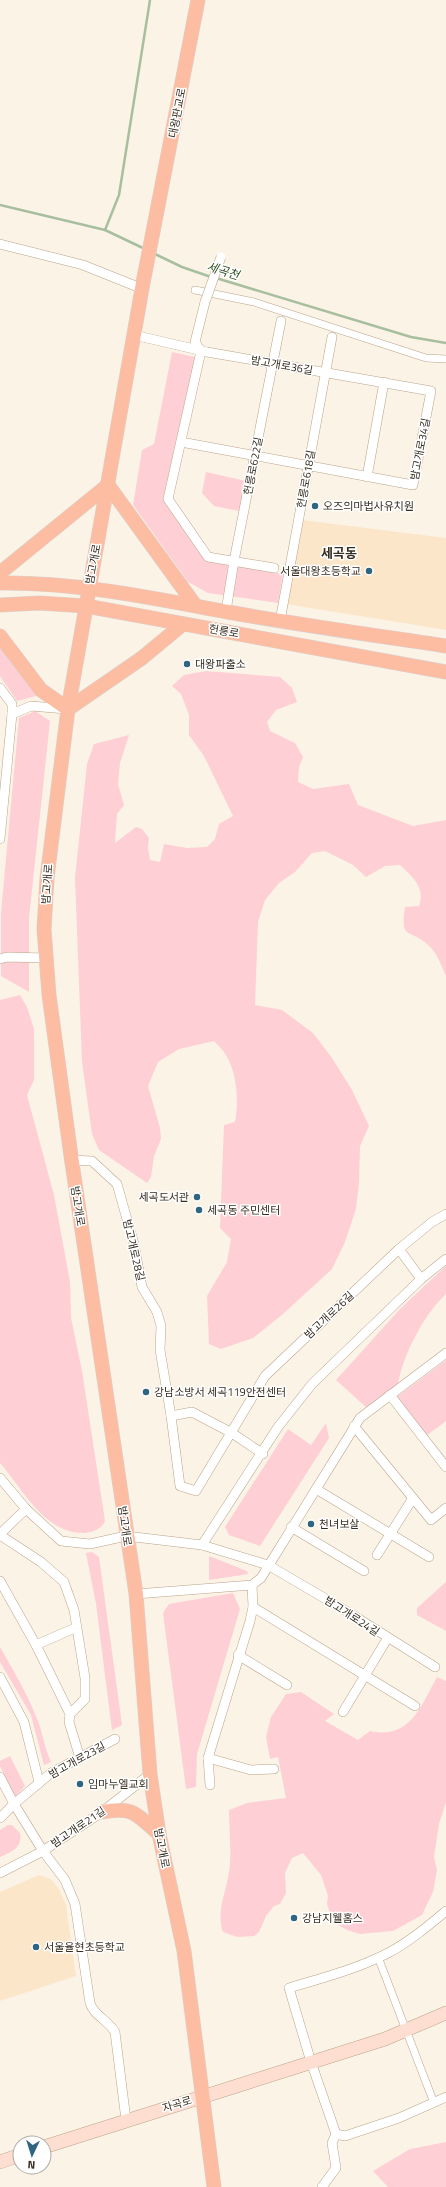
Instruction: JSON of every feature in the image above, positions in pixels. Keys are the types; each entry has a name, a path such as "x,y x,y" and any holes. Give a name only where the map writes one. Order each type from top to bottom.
{"main road":[{"name":"대왕판교로","path":"155,226 198,0"},
{"name":"밤고개로","path":"155,226 88,587 68,709 46,878 45,958 71,1160 104,1371 126,1536 136,1594 150,1774 159,1834 184,1951 214,2187"},
{"path":"0,573 108,485 195,605"},
{"name":"헌릉로","path":"0,583 27,583 88,587 280,621 446,646"},
{"name":"헌릉로","path":"0,605 40,603 86,606 446,672"},
{"path":"0,636 41,690 68,709 142,658 183,624"},
{"path":"102,1812 120,1808 135,1813 159,1834"},
{"name":"자곡로","path":"52,2144 407,2030 446,2013"},
{"path":"0,2162 12,2158"}],"street":[{"path":"0,244 82,265 143,286"},
{"path":"221,257 205,302 195,342 201,351 168,499 208,557 274,568"},
{"path":"195,290 254,302 426,358 446,359"},
{"name":"헌릉로622길","path":"226,611 234,561 281,320"},
{"name":"밤고개로36길","path":"134,335 201,351 431,391"},
{"name":"헌릉로618길","path":"280,621 332,337"},
{"path":"367,476 384,382"},
{"name":"밤고개로34길","path":"181,442 413,485 431,391"},
{"path":"0,688 12,704 2,798 0,839"},
{"path":"12,714 31,706 68,709"},
{"path":"0,959 7,957 45,958"},
{"name":"밤고개로28길","path":"71,1160 92,1161 117,1184 134,1244 142,1287 157,1312 161,1326 160,1350 171,1416"},
{"name":"밤고개로26길","path":"171,1416 180,1486 196,1491 265,1376 399,1249 432,1222 446,1214"},
{"path":"399,1249 422,1279"},
{"path":"0,1478 26,1509 61,1541 90,1544 126,1536 202,1545 263,1454 278,1427 312,1384 422,1279 446,1259"},
{"path":"136,1594 252,1585 261,1578 354,1426 367,1412 446,1352"},
{"path":"390,1395 446,1467"},
{"path":"171,1416 192,1412 232,1432 263,1454"},
{"path":"354,1426 430,1520 446,1508"},
{"path":"316,1489 429,1557"},
{"path":"377,1555 413,1498"},
{"path":"26,1509 0,1535 41,1562 64,1582 74,1610 75,1628 85,1678 85,1699 70,1714"},
{"path":"291,1527 364,1571"},
{"name":"밤고개로24길","path":"202,1545 268,1565 348,1612 388,1639 435,1667"},
{"path":"0,1581 36,1645 70,1714 70,1722 80,1758"},
{"path":"210,1785 208,1758 253,1607 252,1585"},
{"path":"253,1607 415,1706"},
{"path":"36,1645 75,1628"},
{"path":"343,1712 364,1675 388,1639"},
{"path":"238,1656 287,1685"},
{"name":"밤고개로23길","path":"0,1677 24,1722 39,1782"},
{"name":"밤고개로23길","path":"0,1818 39,1782 115,1739"},
{"path":"208,1758 251,1770 274,1769"},
{"name":"밤고개로21길","path":"0,1873 43,1851 102,1812 150,1774"},
{"path":"0,1777 14,1804 43,1851 65,1880 75,1904 92,2010 112,2027 115,2032 126,2120"},
{"path":"322,2187 336,2168 332,2143 336,2134 311,2062 289,1988 352,1968 389,1953 425,1929 446,1911"},
{"path":"378,1957 434,2103"},
{"path":"336,2134 345,2136 399,2118 446,2097"}],"shaded area":[{"path":"172,352 195,357 163,499 206,561 283,574 278,603 208,593 188,582 133,505 142,450 154,444"},
{"path":"206,472 246,481 239,511 214,506 202,493"},
{"name":"서울대왕초등학교","path":"302,520 446,538 446,630 286,604"},
{"path":"0,644 40,695 17,701 0,676"},
{"path":"206,671 280,677 292,688 297,702 276,710 267,722 270,731 295,743 303,757 299,767 298,782 313,789 349,784 358,805 413,826 446,820 446,976 438,959 430,947 421,939 407,932 405,929 405,907 419,906 421,894 417,883 400,865 385,866 366,877 353,865 325,851 312,853 295,872 279,883 265,900 258,922 255,1005 282,1010 313,1033 332,1058 352,1090 369,1126 360,1146 359,1182 356,1209 345,1242 332,1269 283,1314 253,1338 221,1349 209,1344 207,1296 227,1262 231,1239 220,1228 224,1125 235,1122 237,1106 233,1070 226,1055 214,1041 179,1049 158,1062 148,1086 160,1128 161,1139 154,1156 151,1177 147,1183 99,1150 92,1134 82,1062 75,878 87,764 94,744 129,735 120,763 118,784 124,805 117,814 115,843 136,827 142,829 149,838 148,848 150,860 160,862 164,844 187,848 207,847 215,839 219,824 233,816 204,756 189,735 189,715 181,694 172,686 184,675"},
{"path":"35,711 50,721 29,918 29,992 1,976 1,913 19,718"},
{"path":"20,995 27,1007 34,1029 34,1080 27,1095 54,1195 70,1282 71,1318 82,1371 105,1521 97,1530 85,1533 71,1531 58,1526 46,1518 36,1508 0,1463 0,1000"},
{"path":"446,1266 446,1294 430,1312 422,1324 410,1348 398,1384 367,1408 336,1380 401,1308"},
{"path":"446,1360 446,1421 426,1436 397,1397"},
{"path":"326,1423 329,1438 260,1546 229,1535 225,1527 288,1429 311,1445"},
{"path":"92,1552 99,1557 122,1725 112,1730 96,1604 86,1553"},
{"path":"209,1556 247,1571 248,1574 209,1580"},
{"path":"446,1582 446,1631 417,1615 417,1608"},
{"path":"233,1593 240,1609 197,1754 196,1787 186,1789 163,1613 169,1604"},
{"path":"0,1647 26,1694 39,1724 51,1762 44,1765 31,1715 0,1662"},
{"path":"437,1677 446,1681 446,1802 439,1824 434,1857 437,1870 433,1892 422,1915 393,1931 360,1934 347,1930 333,1922 327,1904 328,1896 321,1875 303,1853 292,1858 285,1873 286,1893 280,1904 274,1906 266,1916 259,1932 254,1936 237,1937 223,1932 221,1924 221,1909 228,1880 230,1858 229,1810 247,1803 286,1798 278,1757 270,1759 266,1737 271,1717 286,1694 301,1692 334,1714 325,1721 358,1740 370,1731 384,1732 405,1726 419,1709"},
{"path":"10,1756 25,1786 15,1797 0,1766 0,1761"},
{"path":"8,1825 12,1825 20,1833 20,1842 15,1849 0,1857 0,1830"},
{"name":"서울율현초등학교","path":"39,1875 51,1879 59,1889 66,1905 76,1976 0,2001 0,1892"},
{"path":"446,2142 446,2187 388,2187 373,2171 410,2149"}],"waterway":[{"path":"105,230 119,195 150,0"},
{"name":"세곡천","path":"0,205 105,230 145,249"},
{"name":"세곡천","path":"153,253 182,267 211,277"},
{"name":"세곡천","path":"216,278 411,337 446,343"}],"place":[{"name":"오즈의마법사유치원","path":"315,506"},
{"name":"서울대왕초등학교","path":"369,571"},
{"name":"대왕파출소","path":"187,664"},
{"name":"세곡도서관","path":"197,1197"},
{"name":"세곡동 주민센터","path":"199,1210"},
{"name":"강남소방서 세곡119안전센터","path":"146,1392"},
{"name":"천녀보살","path":"311,1524"},
{"name":"임마누엘교회","path":"80,1784"},
{"name":"강남지웰홈스","path":"294,1918"},
{"name":"서울율현초등학교","path":"36,1947"}],"district":[{"name":"세곡동","path":"339,553"}]}
